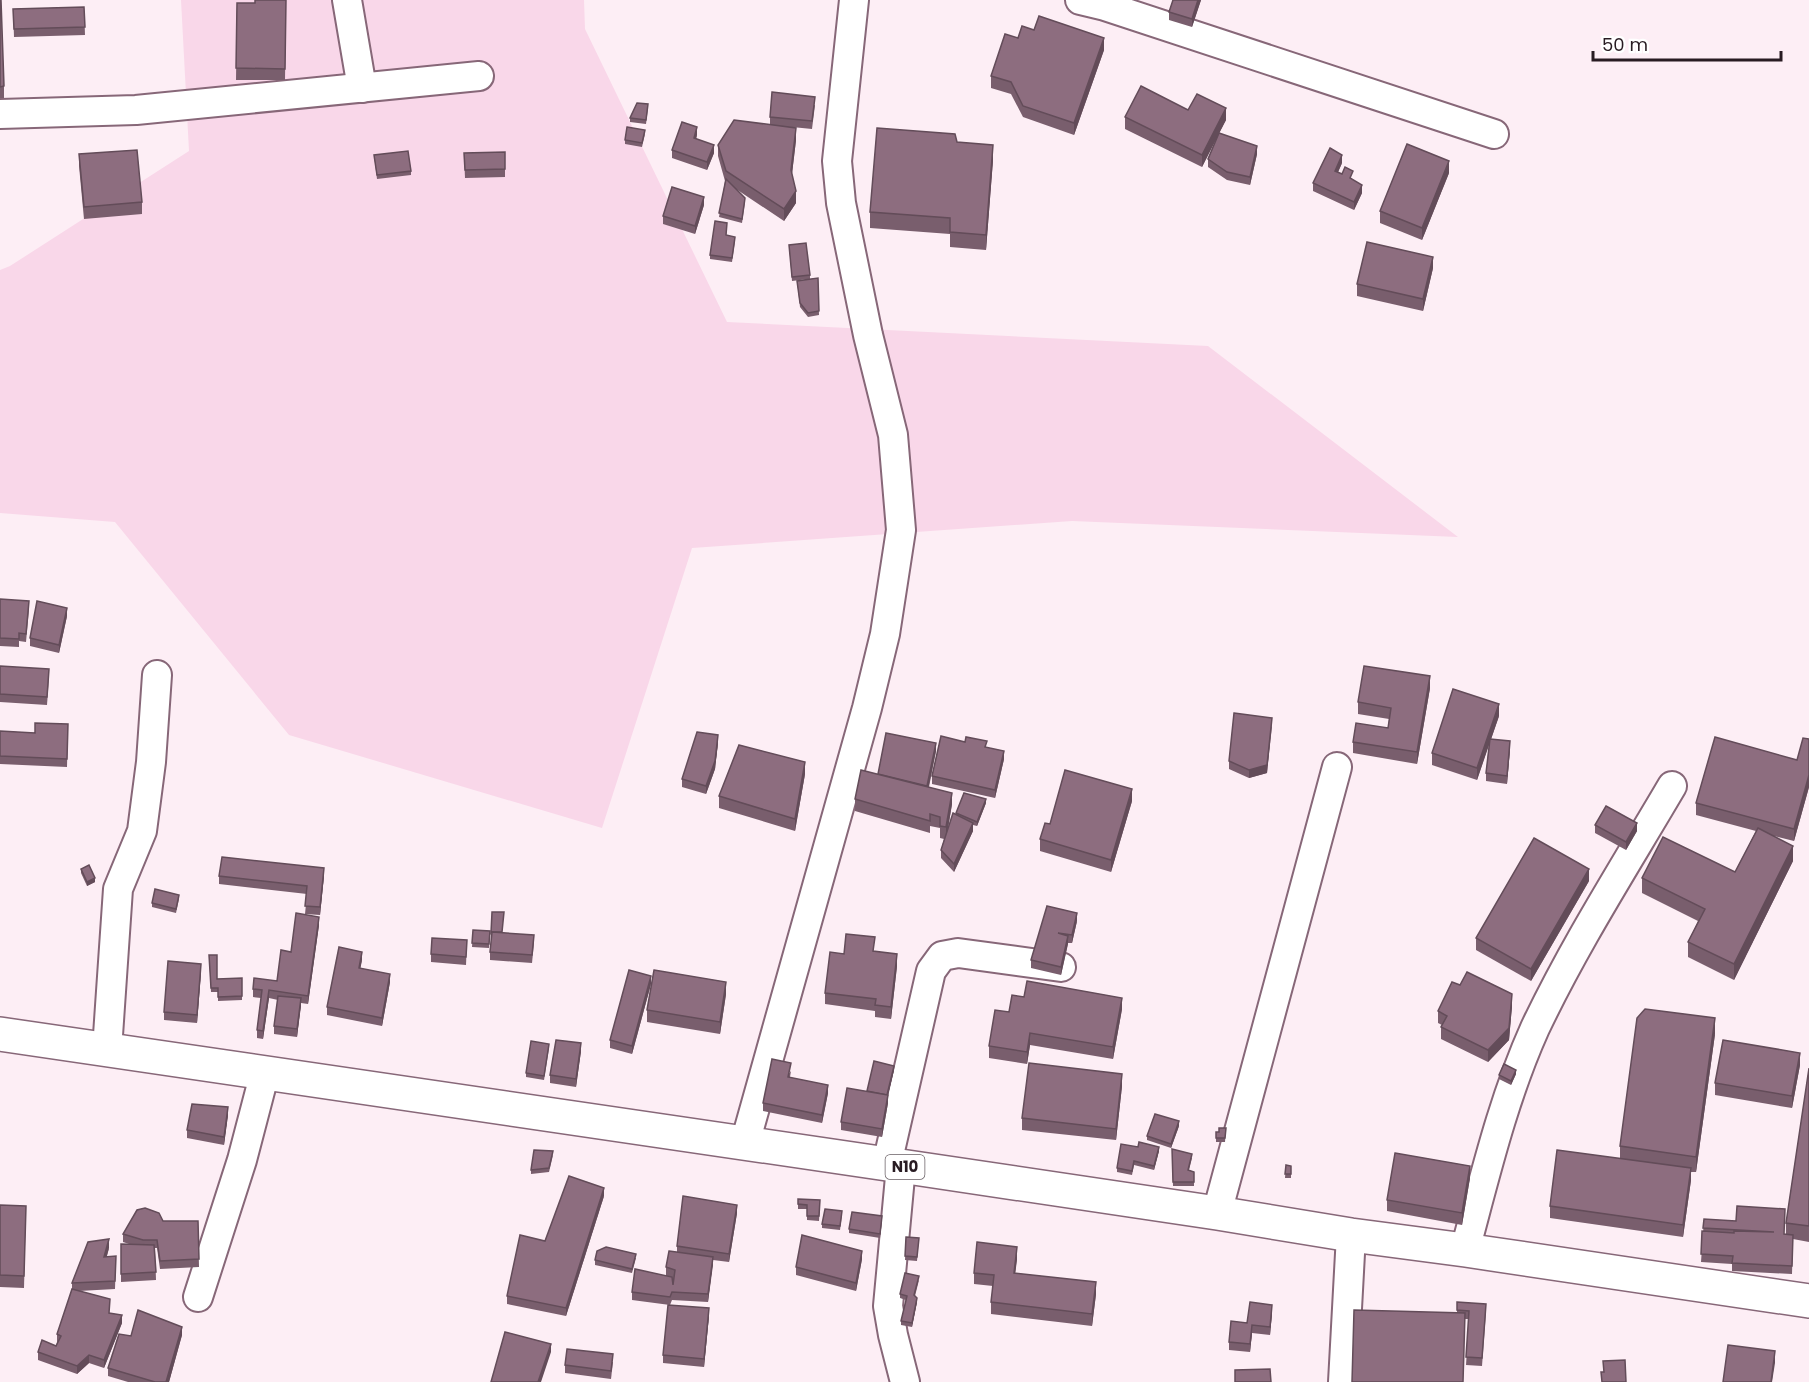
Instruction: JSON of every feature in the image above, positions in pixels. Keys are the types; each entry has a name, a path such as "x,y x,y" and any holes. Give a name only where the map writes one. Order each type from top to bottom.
{"highway":[{"name":"N10","path":"0,1034 1809,1301"}],"street":[{"path":"347,0 362,88"},
{"path":"744,1143 869,698 885,634 901,530 893,435 868,335 841,203 837,161 854,0"},
{"path":"1080,0 1105,6 1494,134"},
{"path":"0,114 136,110 480,76"},
{"path":"107,1050 118,889 142,831 151,762 157,675"},
{"path":"1217,1213 1337,767"},
{"path":"1465,1250 1506,1102 1535,1029 1578,946 1672,786"},
{"path":"904,1382 888,1306 894,1165 931,971 942,956 958,952 1061,967"},
{"path":"198,1297 242,1160 265,1072"},
{"path":"1343,1382 1351,1235"}],"shaded area":[{"path":"181,0 584,0 585,29 727,322 1208,346 1458,537 1072,521 692,548 602,828 289,735 115,522 0,513 0,270 10,266 189,151"}],"building":[{"path":"0,0 4,86 0,87"},
{"path":"255,0 286,0 285,69 236,68 237,3 255,3"},
{"path":"1173,0 1198,0 1192,19 1169,12"},
{"path":"84,7 85,27 14,29 13,9"},
{"path":"1039,16 1104,38 1074,123 1023,106 1011,82 991,76 1005,34 1018,38 1022,26 1034,30"},
{"path":"1141,86 1188,110 1197,94 1226,108 1202,155 1125,117"},
{"path":"772,92 815,97 812,121 770,117"},
{"path":"637,103 648,104 646,120 630,118"},
{"path":"734,120 796,128 791,170 796,191 784,209 726,171 718,145"},
{"path":"682,122 697,127 694,138 714,145 707,162 672,150"},
{"path":"627,127 645,130 642,143 625,140"},
{"path":"877,128 955,134 957,142 993,145 986,235 950,232 950,218 870,212"},
{"path":"1219,133 1257,146 1250,177 1227,172 1208,159"},
{"path":"1407,144 1449,161 1422,228 1380,211"},
{"path":"1330,148 1342,155 1335,171 1342,174 1345,167 1353,171 1350,178 1362,185 1354,202 1313,183"},
{"path":"137,150 142,202 84,207 79,154"},
{"path":"408,151 411,171 377,175 374,155"},
{"path":"505,152 505,169 465,170 464,153"},
{"path":"726,179 745,198 742,219 719,213"},
{"path":"672,187 704,197 695,226 663,216"},
{"path":"715,221 727,223 726,235 735,237 732,258 710,255"},
{"path":"1367,242 1433,257 1423,299 1357,284"},
{"path":"806,243 810,275 792,277 789,245"},
{"path":"818,278 819,311 808,313 800,303 797,281"},
{"path":"0,599 29,601 26,634 19,633 19,639 0,638"},
{"path":"37,601 67,608 59,645 30,638"},
{"path":"0,666 49,669 47,697 0,694"},
{"path":"1364,666 1430,676 1417,752 1353,742 1356,723 1388,728 1391,708 1358,702"},
{"path":"1453,689 1499,704 1477,768 1432,753"},
{"path":"1234,713 1272,718 1267,765 1249,770 1229,761"},
{"path":"35,723 68,724 67,759 0,756 0,731 35,733"},
{"path":"697,732 718,735 715,761 706,786 682,779"},
{"path":"886,733 936,743 927,786 878,774"},
{"path":"941,736 965,742 966,737 987,741 985,747 1004,751 995,790 932,776"},
{"path":"1715,737 1797,760 1803,738 1809,739 1809,775 1794,829 1696,803"},
{"path":"1490,739 1510,741 1507,776 1486,773"},
{"path":"739,745 805,762 795,819 719,796"},
{"path":"861,770 952,793 946,827 940,826 940,817 930,814 930,821 855,799"},
{"path":"1065,770 1132,789 1111,860 1040,839 1045,823 1050,824"},
{"path":"964,793 986,799 977,822 956,813"},
{"path":"1606,806 1637,823 1626,842 1595,825"},
{"path":"953,813 973,823 954,864 941,850"},
{"path":"1758,828 1793,846 1734,964 1688,942 1705,909 1642,878 1663,837 1735,872"},
{"path":"1534,838 1589,869 1531,969 1476,938"},
{"path":"222,857 324,868 320,907 305,906 307,886 219,876"},
{"path":"89,865 95,878 87,882 81,869"},
{"path":"155,889 179,895 176,909 152,903"},
{"path":"1047,906 1077,913 1072,935 1058,933 1068,936 1061,967 1031,960"},
{"path":"492,912 504,912 502,932 491,933"},
{"path":"296,913 319,917 308,996 269,990 263,1031 257,1030 262,990 253,989 254,978 277,981 281,950 291,952"},
{"path":"473,930 490,931 489,944 472,943"},
{"path":"492,932 534,935 532,955 490,952"},
{"path":"846,934 875,937 873,951 897,954 891,1007 875,1005 876,999 825,993 830,952 844,954"},
{"path":"432,938 467,940 466,957 431,954"},
{"path":"339,947 362,952 359,968 390,974 382,1018 327,1007"},
{"path":"209,955 217,955 217,979 242,978 242,996 218,997 218,988 211,988"},
{"path":"168,961 201,964 197,1015 164,1012"},
{"path":"629,970 651,976 632,1046 610,1040"},
{"path":"654,970 726,982 720,1022 647,1010"},
{"path":"1467,972 1512,994 1509,1028 1488,1050 1441,1027 1447,1016 1438,1011 1452,982 1460,985"},
{"path":"1027,981 1122,998 1113,1047 1030,1033 1027,1052 989,1046 995,1010 1009,1012 1012,995 1024,997"},
{"path":"278,996 301,998 297,1029 274,1026"},
{"path":"1645,1009 1715,1018 1696,1157 1620,1146 1637,1018"},
{"path":"556,1040 581,1043 576,1079 550,1075"},
{"path":"1723,1040 1800,1053 1792,1096 1715,1083"},
{"path":"531,1041 549,1044 544,1076 526,1073"},
{"path":"772,1059 791,1063 788,1077 828,1085 822,1115 763,1103"},
{"path":"874,1061 894,1066 887,1095 867,1091"},
{"path":"1029,1063 1122,1074 1116,1129 1022,1118"},
{"path":"1504,1064 1516,1070 1511,1081 1499,1075"},
{"path":"1809,1068 1809,1226 1786,1223"},
{"path":"847,1088 888,1095 882,1129 841,1122"},
{"path":"192,1104 228,1107 224,1137 187,1130"},
{"path":"1155,1114 1179,1121 1171,1144 1147,1136"},
{"path":"1219,1128 1226,1128 1225,1138 1216,1138"},
{"path":"1139,1142 1159,1147 1154,1166 1134,1161 1132,1171 1117,1168 1121,1144 1138,1147"},
{"path":"1172,1149 1192,1154 1188,1170 1194,1172 1194,1182 1173,1182"},
{"path":"534,1150 553,1151 549,1168 531,1170"},
{"path":"1557,1150 1691,1168 1683,1225 1550,1206"},
{"path":"1395,1153 1470,1166 1462,1213 1387,1200"},
{"path":"1286,1165 1291,1166 1291,1174 1285,1174"},
{"path":"569,1176 604,1188 566,1308 507,1296 520,1235 545,1241"},
{"path":"683,1196 737,1205 729,1254 677,1246"},
{"path":"798,1199 820,1200 819,1216 807,1216 807,1205 798,1204"},
{"path":"0,1205 26,1206 24,1276 0,1275"},
{"path":"1737,1206 1785,1209 1784,1234 1793,1235 1792,1266 1732,1263 1733,1256 1701,1254 1702,1231 1774,1232 1703,1228 1704,1219 1736,1221"},
{"path":"145,1208 159,1213 163,1221 198,1221 199,1259 160,1261 157,1240 143,1240 123,1234 137,1210"},
{"path":"825,1209 842,1211 840,1226 822,1224"},
{"path":"852,1212 882,1216 880,1234 849,1229"},
{"path":"802,1235 862,1251 856,1283 796,1267"},
{"path":"906,1237 919,1238 917,1257 905,1256"},
{"path":"109,1239 104,1257 116,1256 115,1281 72,1283 88,1242"},
{"path":"977,1242 1017,1247 1014,1273 1096,1282 1092,1314 991,1302 994,1275 974,1273"},
{"path":"121,1244 154,1245 156,1272 121,1274"},
{"path":"606,1247 636,1254 632,1269 595,1260 597,1251"},
{"path":"669,1251 713,1257 708,1294 672,1292 670,1297 632,1292 635,1269 672,1277 673,1285 675,1270 666,1267"},
{"path":"905,1273 919,1276 914,1295 917,1298 912,1323 901,1321 907,1296 900,1294"},
{"path":"72,1289 110,1299 109,1313 122,1315 104,1360 89,1355 77,1366 38,1352 42,1340 56,1346 61,1336 57,1334"},
{"path":"1250,1302 1272,1305 1270,1327 1252,1325 1250,1344 1229,1342 1231,1321 1247,1323"},
{"path":"1457,1302 1486,1304 1482,1358 1466,1357 1469,1311 1457,1310"},
{"path":"668,1305 709,1308 704,1359 663,1355"},
{"path":"138,1310 182,1327 166,1382 155,1382 108,1368 119,1334 131,1336"},
{"path":"1354,1310 1465,1313 1463,1382 1352,1382"},
{"path":"505,1332 551,1344 538,1382 491,1382"},
{"path":"1728,1345 1775,1351 1771,1382 1723,1382"},
{"path":"567,1349 613,1354 611,1371 565,1365"},
{"path":"1625,1360 1626,1382 1602,1382 1603,1361"},
{"path":"1270,1369 1271,1382 1235,1382 1235,1370"}]}
